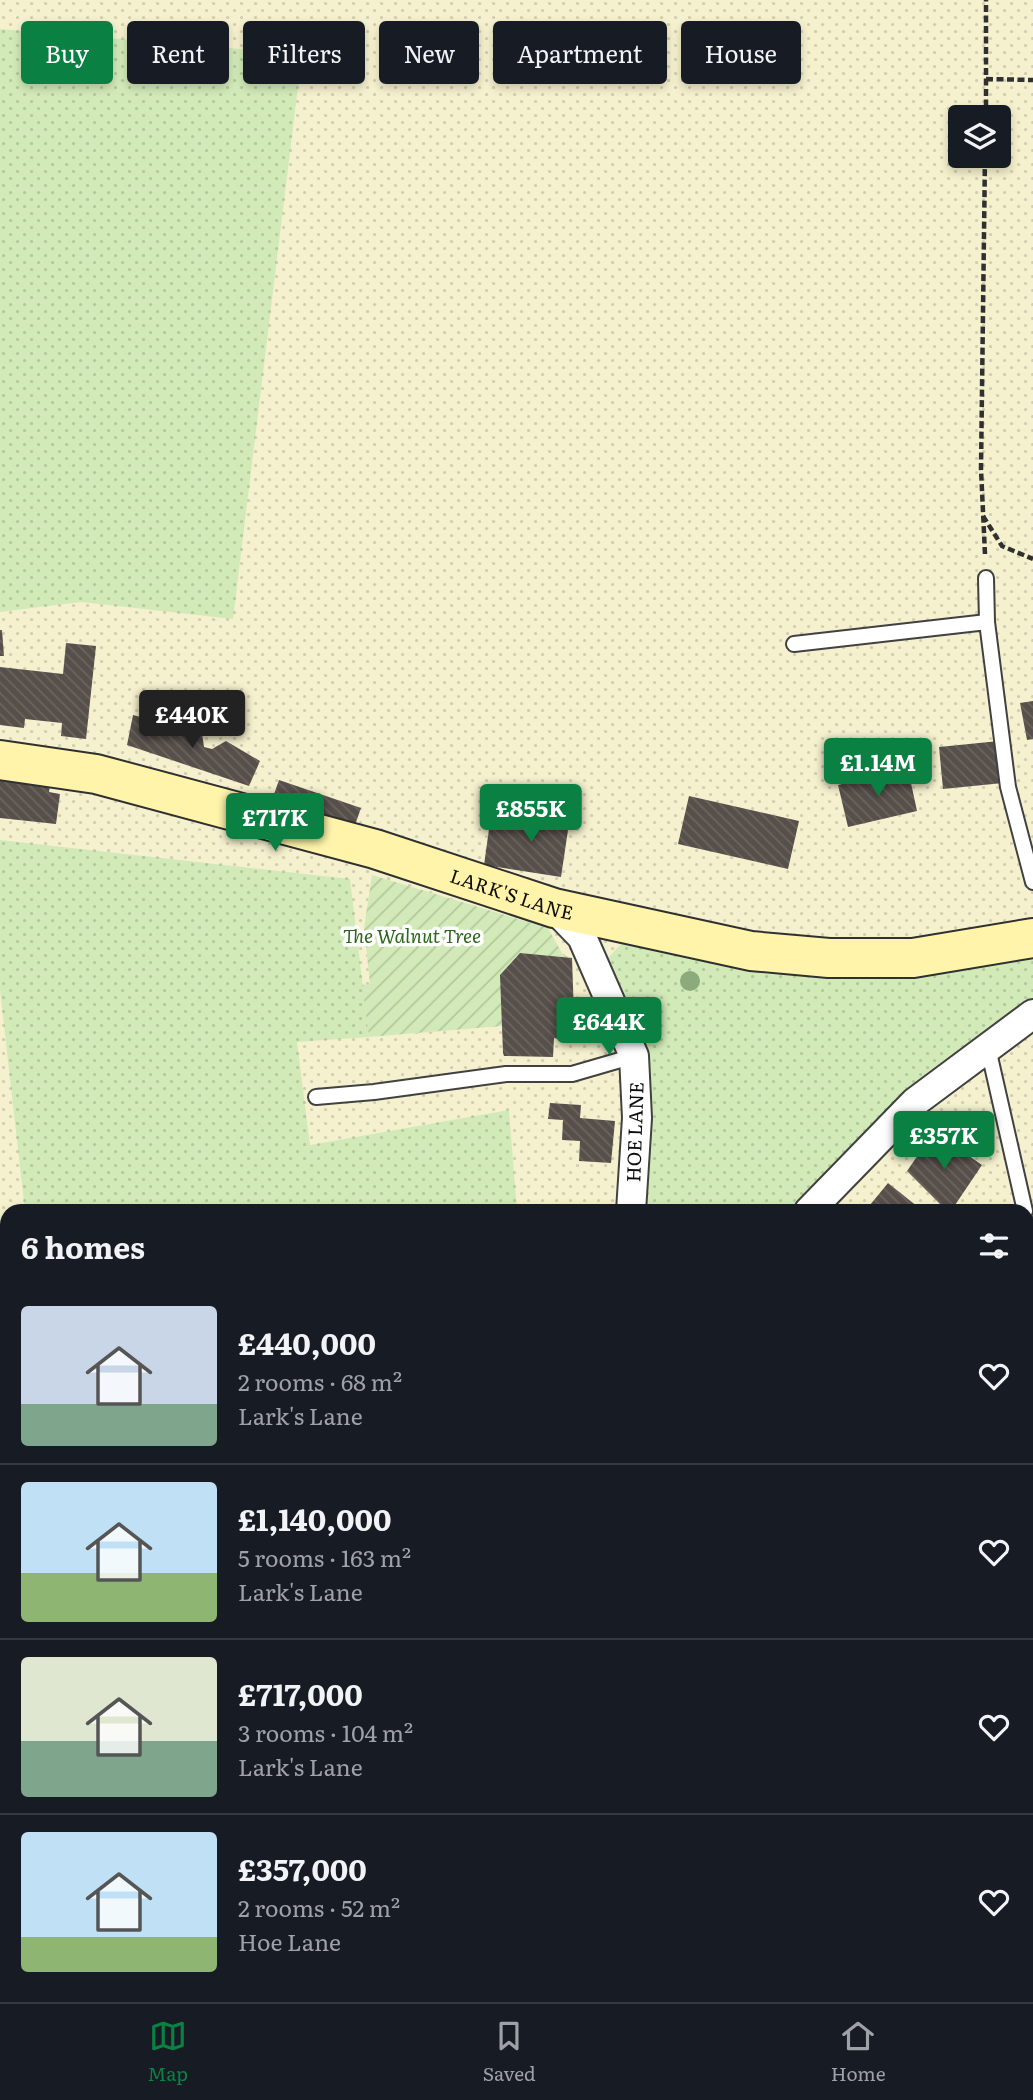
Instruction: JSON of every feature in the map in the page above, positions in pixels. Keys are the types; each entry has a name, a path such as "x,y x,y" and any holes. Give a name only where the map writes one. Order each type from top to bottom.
{"street":[{"name":"LARK'S LANE","path":"0,760 96,774 375,849 554,908 751,951 829,958 914,958 1033,938"},
{"name":"HOE LANE","path":"554,908 582,937 634,1056 637,1118 631,1204"},
{"path":"816,1204 915,1102 1033,1014"}],"lane":[{"path":"986,578 988,622 1008,787 1033,882"},
{"path":"794,644 988,622"},
{"path":"988,1048 1023,1204"},
{"path":"316,1097 374,1093 506,1074 572,1074 634,1056"}],"path":[{"path":"986,0 986,105"},
{"path":"986,79 1033,80"},
{"path":"985,168 982,516 986,578"},
{"path":"982,516 1002,547 1033,559"}],"green space":[{"path":"0,0 1033,0 1033,1204 0,1204"},
{"path":"0,29 21,31 21,84 113,84 113,38 127,40 127,84 229,84 229,48 243,49 243,84 298,84 233,619 81,602 0,612"},
{"path":"0,840 350,879 369,1037 297,1042 310,1145 509,1110 516,1204 24,1204 0,990"},
{"name":"The Walnut Tree","path":"372,875 548,928 563,955 572,958 520,953 502,1026 369,1037 362,985 370,984 364,928"},
{"path":"623,942 1033,956 1033,999 834,1163 797,1204 646,1204 647,1053 605,961"}],"building":[{"path":"2,630 4,656 0,656"},
{"path":"66,643 96,646 86,739 61,736 62,723 25,719 24,728 0,725 0,667 63,674"},
{"path":"1033,701 1033,739 1027,740 1020,703"},
{"path":"133,715 202,733 204,747 212,749 226,741 260,761 249,786 127,745"},
{"path":"999,741 1003,783 943,789 939,747"},
{"path":"908,769 917,811 848,827 838,785"},
{"path":"0,774 51,779 49,792 60,794 56,824 0,818"},
{"path":"279,780 361,808 355,825 273,797"},
{"path":"689,796 799,821 788,869 678,844"},
{"path":"539,805 571,810 561,877 484,865 490,822 536,829"},
{"name":"The Walnut Tree","path":"520,953 572,958 575,1043 554,1038 553,1057 504,1056 503,1053 500,975"},
{"path":"550,1103 581,1105 580,1118 615,1121 611,1163 579,1161 580,1141 562,1140 563,1120 548,1119"},
{"path":"934,1132 982,1165 956,1204 940,1204 907,1171"},
{"path":"888,1183 914,1204 871,1204"}]}
